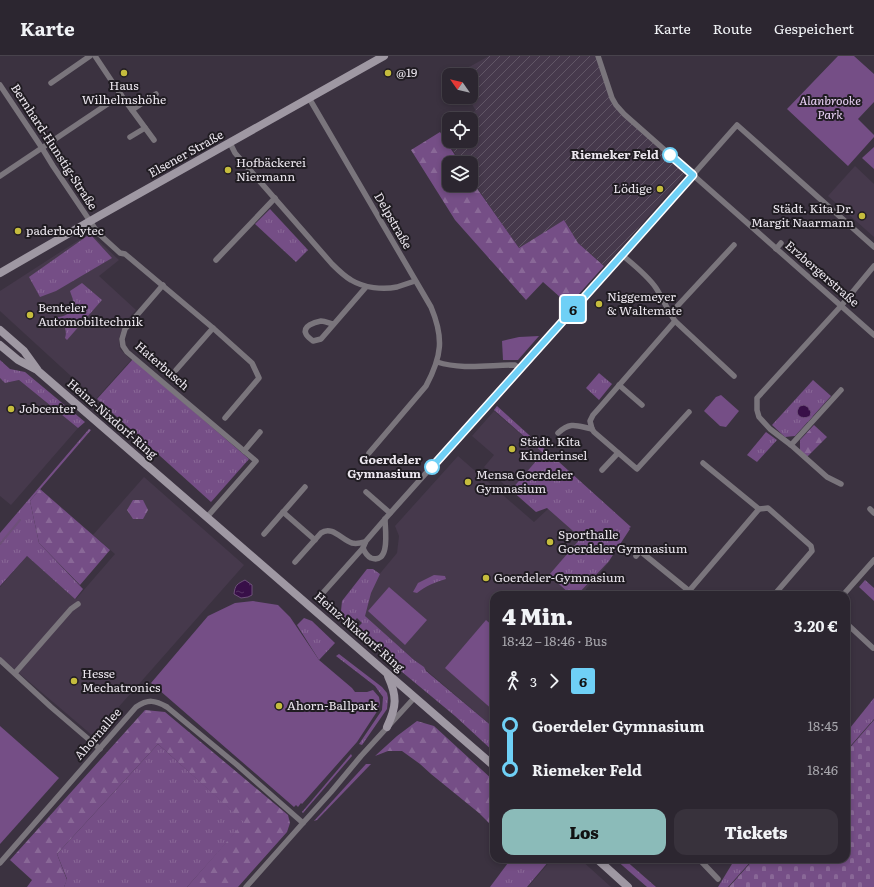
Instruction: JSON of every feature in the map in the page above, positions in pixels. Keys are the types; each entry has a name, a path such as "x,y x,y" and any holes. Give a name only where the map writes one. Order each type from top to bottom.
{"main road":[{"name":"Elsener Straße","path":"0,273 384,56"},
{"name":"Heinz-Nixdorf-Ring","path":"0,330 24,351 37,370"},
{"name":"Heinz-Nixdorf-Ring","path":"0,345 18,360 37,370 490,763"},
{"path":"386,673 393,688 395,705 394,714 387,727"},
{"path":"601,863 628,887"}],"street":[{"path":"51,83 90,56"},
{"path":"95,56 154,140"},
{"name":"Erzbergerstraße","path":"598,56 612,98 624,114 874,335"},
{"name":"Bernhard-Hunstig-Straße","path":"0,85 90,221"},
{"path":"132,110 156,94"},
{"path":"0,176 121,95"},
{"name":"Delpstraße","path":"309,98 431,307 436,318 440,338 437,362 426,386 369,453"},
{"path":"321,595 363,548 365,542 390,513 737,125 874,247"},
{"path":"130,137 145,128"},
{"path":"230,143 235,153 332,264 352,281 366,287 378,288 396,287 415,281"},
{"path":"216,260 275,198"},
{"path":"90,221 98,233 120,253 125,254 163,285 252,363 259,378 225,418"},
{"path":"776,249 782,243"},
{"path":"670,314 734,245"},
{"path":"622,255 657,289 675,321 734,376"},
{"path":"841,484 826,477 791,445 770,429 759,417 757,410 757,398 841,306 874,266"},
{"name":"Haterbusch","path":"163,285 125,329 122,339 123,346 127,352 256,461 207,517"},
{"path":"333,324 322,321 311,323 305,330 306,335 313,341 321,339 366,287"},
{"path":"592,429 590,420 593,415 675,321"},
{"name":"Haterbusch","path":"176,370 213,328"},
{"path":"437,362 447,365 466,367 515,365 519,369"},
{"path":"619,386 642,405"},
{"path":"791,445 841,390"},
{"path":"558,433 573,425 592,429 637,469 688,412"},
{"path":"244,451 260,432"},
{"path":"602,470 618,453"},
{"path":"703,463 759,509"},
{"path":"264,534 305,487"},
{"path":"366,492 390,513"},
{"path":"694,591 759,509 768,508 811,546 812,550 777,591"},
{"path":"283,512 315,540"},
{"path":"363,548 365,553 371,558 376,559 383,555 386,545 385,519"},
{"path":"295,562 325,530 328,530 352,543 365,542"},
{"path":"636,556 640,551 690,591"},
{"path":"847,591 874,560"},
{"path":"15,673 71,609 78,604"},
{"path":"850,628 873,648"},
{"path":"0,660 51,707 100,749"},
{"path":"246,887 415,697"},
{"name":"Ahornallee","path":"0,863 136,707 149,701 160,703 167,707 236,764 303,823"},
{"path":"703,863 718,879"}],"shaded area":[{"name":"Lödige","path":"489,56 596,56 616,107 687,172 605,266 578,243 564,220 519,248 478,189 478,156 456,156 451,148 478,148 478,112 474,112 476,111 472,104 478,104 478,68 468,68"},
{"name":"Städt. Kita Dr. Margit Naarmann","path":"855,166 874,184 874,237 828,196"},
{"path":"90,233 119,260 99,276 136,310 125,322 119,338 120,349 131,360 96,399 0,311 0,291","holes":["71,293 102,300 66,336 62,321 53,317 59,318 64,316 72,309 73,299"]},
{"path":"0,378 5,383 19,380 78,428 11,505 0,496"},
{"name":"Städt. Kita Kinderinsel","path":"494,411 543,453 511,490 484,467 494,455 472,436"},
{"name":"Goerdeler-Gymnasium","path":"458,456 534,522 549,508 610,561 584,591 490,591 490,725 352,607 397,553 399,536 395,526"},
{"path":"144,477 244,565 93,736 0,657 0,587 27,556 76,599 115,554 93,535"},
{"path":"549,863 584,863 611,887 528,887"}],"green space":[{"name":"Alanbrooke Park","path":"838,56 854,56 874,74 874,102 858,119 874,135 874,137 848,166 787,109"},
{"path":"440,132 442,135 442,148 450,148 455,156 442,156 442,192 478,192 478,190 519,248 564,220 578,243 604,266 569,305 543,282 526,300 455,220 411,150"},
{"path":"874,147 874,169 862,158"},
{"path":"270,209 308,250 296,262 255,224"},
{"path":"90,234 112,258 56,291 40,297 29,277"},
{"path":"82,283 102,300 67,340 65,338 66,334 62,321 59,321 53,317 61,317 70,312 73,305 73,299 70,291"},
{"path":"539,336 518,360 503,360 502,341 519,337"},
{"path":"133,359 249,459 211,502 97,399"},
{"path":"0,360 10,369 25,372 85,422 78,428 19,380 5,383 0,378"},
{"path":"599,373 612,384 599,400 586,388"},
{"path":"813,380 831,396 795,436 785,437 772,425"},
{"path":"721,395 739,411 726,427 720,426 704,411 716,397"},
{"path":"804,402 814,413 808,422 797,418 795,413 796,405"},
{"path":"497,406 631,527 609,561 581,591 567,591 549,575 581,538 547,508 536,512 511,490 543,453 494,410"},
{"path":"814,425 827,437 807,457 800,450 800,440"},
{"path":"89,429 91,430 30,501 39,543 83,589 75,599 27,556 0,586 0,533"},
{"path":"766,432 777,440 757,462 747,455"},
{"path":"40,489 110,550 80,585 39,543 30,501"},
{"path":"133,500 143,500 148,510 143,519 133,519 127,510"},
{"path":"367,569 373,569 380,574 371,593 365,616 414,660 424,667 426,671 490,725 490,748 455,716 390,662 388,658 355,630 362,623 357,618 351,625 316,600 318,599 341,611 342,601"},
{"path":"434,575 445,576 446,579 431,584 417,593 413,592 418,583"},
{"path":"865,580 874,588 874,601 859,587"},
{"path":"389,587 427,620 405,645 368,611"},
{"name":"Ahorn-Ballpark","path":"253,601 278,605 290,617 319,660 355,692 367,692 373,690 379,697 380,703 378,710 357,742 298,807 296,805 294,807 151,683 208,616 235,603"},
{"path":"304,618 312,621 335,643 319,660 297,625"},
{"path":"486,620 490,624 490,707 445,668"},
{"path":"339,654 382,687 387,693 387,709 362,745 359,744 382,710 383,697 375,686 336,656"},
{"path":"874,698 874,719 850,746 850,728"},
{"path":"145,710 165,712 288,815 290,823 287,832 238,887 187,887 244,822 158,744 57,854 67,880 64,887 27,887 32,880 10,860"},
{"path":"874,720 874,887 729,887 750,863 850,863 850,747"},
{"path":"417,721 434,726 490,777 490,824 420,764 402,751 388,751 375,756 397,736"},
{"path":"0,726 59,778 0,844"},
{"path":"158,744 245,822 187,887 64,887 67,879 57,854"},
{"path":"351,754 352,756 303,813 302,812"},
{"path":"366,764 371,764 317,820 314,821"},
{"path":"508,863 547,863 527,887 490,887"},
{"path":"620,863 629,863 656,887 647,887"},
{"path":"733,863 749,863 728,887 718,887"}],"water":[{"path":"804,405 808,407 811,412 810,416 804,418 799,416 797,412 800,406"},
{"path":"245,580 252,585 252,595 241,598 234,594 234,591 237,585"}],"waterway":[{"path":"0,544 20,520"}],"bus line":[{"name":"6","path":"432,467 693,175 670,155"}],"place":[{"name":"Haus Wilhelmshöhe","path":"124,73"},
{"name":"@19","path":"388,73"},
{"name":"Riemeker Feld","path":"670,155"},
{"name":"Hofbäckerei Niermann","path":"228,170"},
{"name":"Lödige","path":"660,189"},
{"name":"Städt. Kita Dr. Margit Naarmann","path":"862,216"},
{"name":"paderbodytec","path":"18,231"},
{"name":"Niggemeyer & Waltemate","path":"599,304"},
{"name":"Benteler Automobiltechnik","path":"30,315"},
{"name":"Jobcenter","path":"11,409"},
{"name":"Städt. Kita Kinderinsel","path":"512,449"},
{"name":"Goerdeler Gymnasium","path":"432,467"},
{"name":"Mensa Goerdeler Gymnasium","path":"468,482"},
{"name":"Sporthalle Goerdeler Gymnasium","path":"550,542"},
{"name":"Goerdeler-Gymnasium","path":"486,578"},
{"name":"Hesse Mechatronics","path":"74,681"},
{"name":"Ahorn-Ballpark","path":"279,706"}]}
